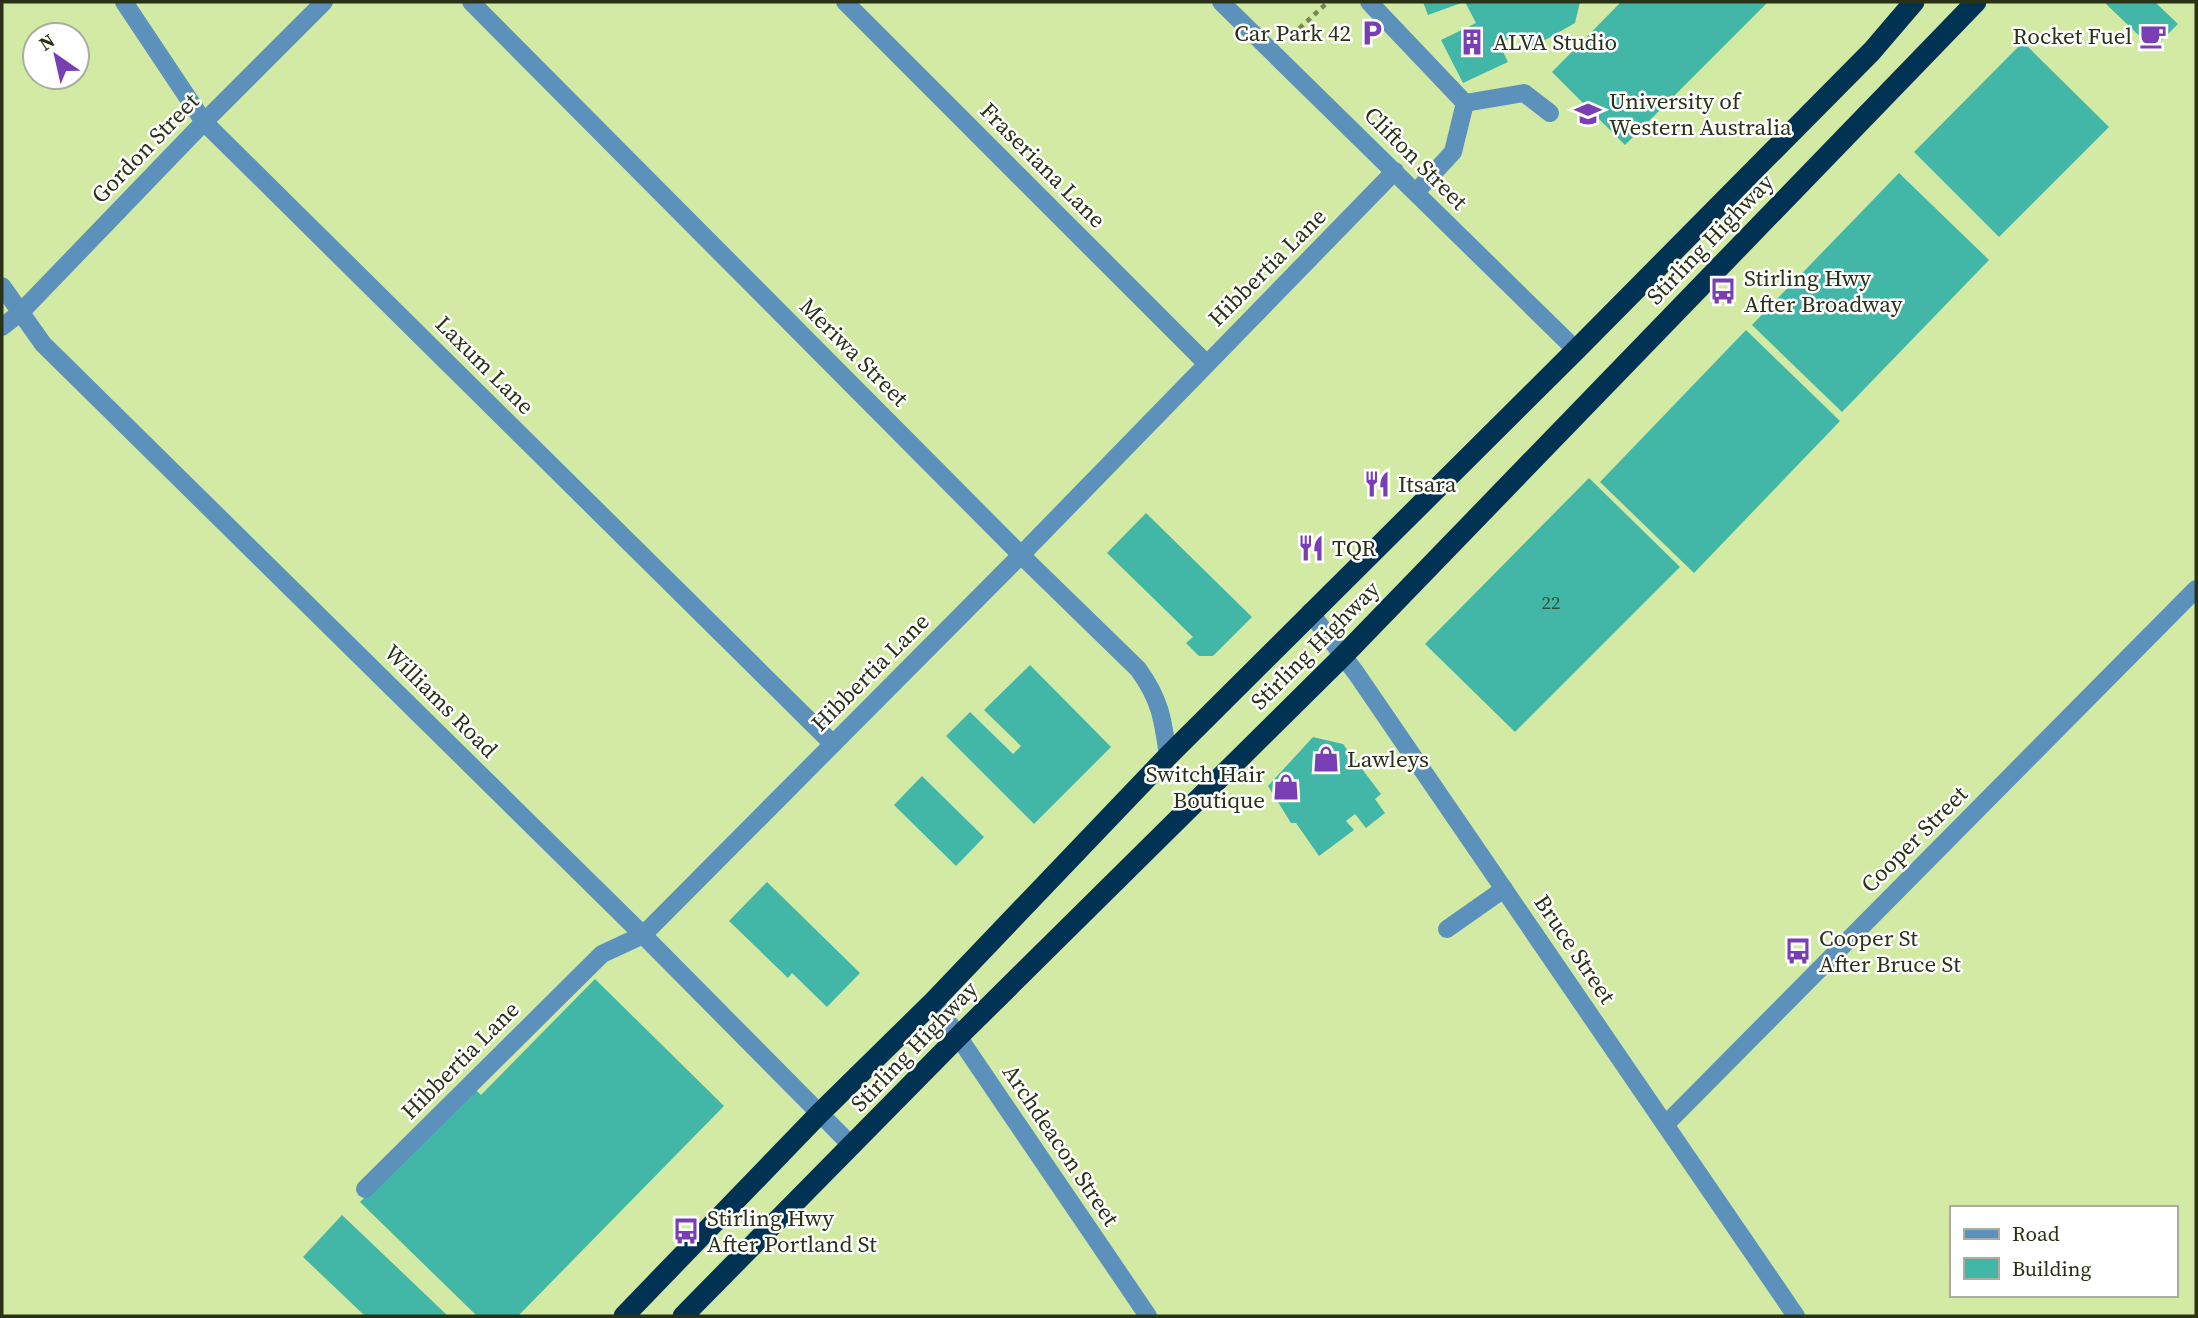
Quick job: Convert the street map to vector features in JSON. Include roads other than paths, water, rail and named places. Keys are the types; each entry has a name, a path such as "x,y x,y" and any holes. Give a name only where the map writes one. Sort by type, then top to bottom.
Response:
{"highway":[{"name":"Stirling Highway","path":"624,1316 820,1113 934,1001 1168,755 1576,350 1872,51 1914,2"},
{"name":"Stirling Highway","path":"683,1316 958,1037 1344,655 1976,2"}],"street":[{"name":"Laxum Lane","path":"124,2 204,122 833,744"},
{"name":"Gordon Street","path":"2,327 20,313 324,2"},
{"name":"Meriwa Street","path":"471,2 1021,555 1138,669 1154,690 1163,719 1168,755"},
{"name":"Fraseriana Lane","path":"845,2 1206,363"},
{"name":"Clifton Street","path":"1222,2 1576,350"},
{"path":"1369,2 1465,103"},
{"path":"1465,103 1524,93 1550,113"},
{"path":"1416,192 1453,152 1465,103"},
{"name":"Hibbertia Lane","path":"365,1189 602,954 643,935 1021,555 1395,171"},
{"name":"Williams Road","path":"2,286 43,344 643,935 852,1146"},
{"name":"Cooper Street","path":"1667,1125 2196,589"},
{"name":"Bruce Street","path":"1310,612 1344,655 1796,1316"},
{"path":"1447,929 1504,889"},
{"name":"Archdeacon Street","path":"934,1001 1148,1316"}],"place":[{"name":"Car Park 42","path":"1372,33"},
{"name":"Rocket Fuel","path":"2153,36"},
{"name":"ALVA Studio","path":"1472,42"},
{"name":"University of Western Australia","path":"1588,114"},
{"name":"Stirling Hwy After Broadway","path":"1723,291"},
{"name":"Itsara","path":"1377,484"},
{"name":"TQR","path":"1311,548"},
{"name":"Lawleys","path":"1326,759"},
{"name":"Switch Hair Boutique","path":"1286,787"},
{"name":"Cooper St After Bruce St","path":"1798,951"},
{"name":"Stirling Hwy After Portland St","path":"686,1231"}]}
